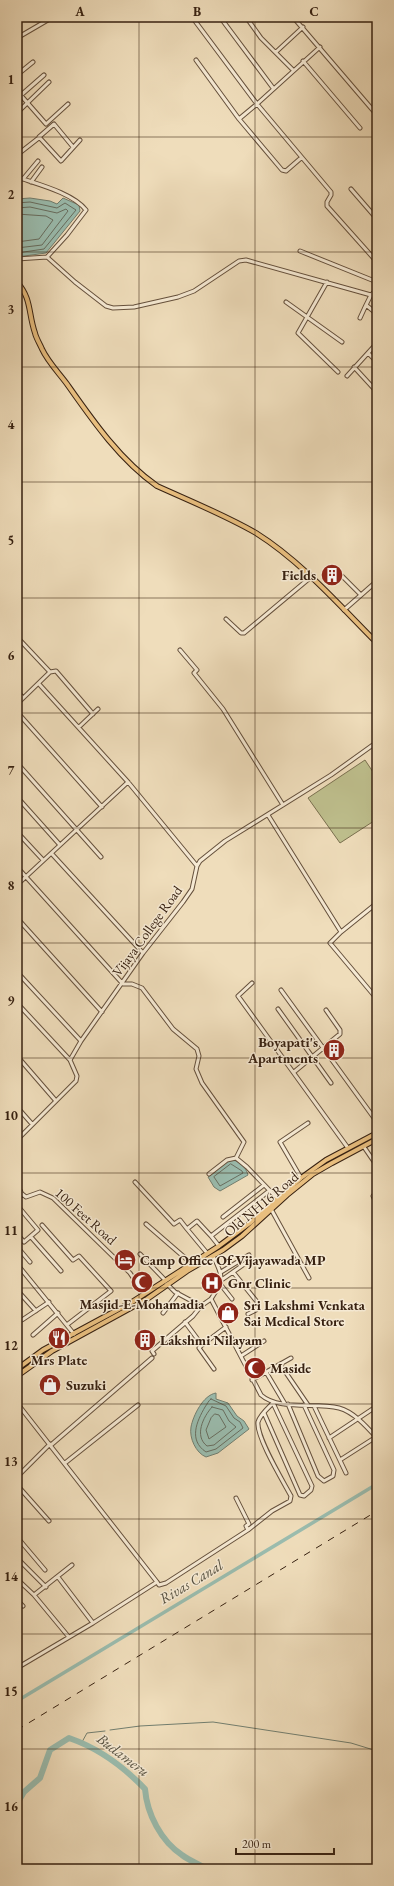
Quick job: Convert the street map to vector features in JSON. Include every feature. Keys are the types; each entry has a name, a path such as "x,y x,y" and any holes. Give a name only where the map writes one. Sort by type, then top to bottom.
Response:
{"main road":[{"path":"17,282 28,299 35,333 44,352 98,428 147,479 157,486 256,534 311,577 377,643"},
{"name":"Old NH16 Road","path":"17,1376 52,1351 147,1299 191,1263 219,1246 250,1223 301,1178 326,1160 377,1132"},
{"name":"Old NH16 Road","path":"17,1369 43,1350 213,1256 242,1236 271,1209 314,1174 377,1139"},
{"path":"144,1294 147,1299"}],"street":[{"path":"192,17 257,104 331,192 332,195 327,202 327,206 377,262"},
{"path":"220,17 274,88"},
{"path":"246,17 261,38 293,70"},
{"path":"293,17 377,115"},
{"path":"17,38 51,18"},
{"path":"276,52 302,27"},
{"path":"240,119 320,47"},
{"path":"196,60 240,119 283,171 286,171 301,158"},
{"path":"303,61 360,128"},
{"path":"17,75 33,62"},
{"path":"20,96 44,75"},
{"path":"17,113 49,82"},
{"path":"17,91 49,128"},
{"path":"46,124 68,104"},
{"path":"17,155 40,138 54,124 73,147"},
{"path":"40,138 61,161 80,140"},
{"path":"23,179 38,161"},
{"path":"31,182 42,167"},
{"path":"17,177 81,203 86,210 67,235 47,257 17,259"},
{"path":"351,189 377,219"},
{"path":"300,251 377,282"},
{"path":"47,257 75,282 106,306 113,308 140,306 189,293 210,281 239,261 246,260 370,295"},
{"path":"327,282 308,317 298,331 299,335 338,372"},
{"path":"360,318 370,295 377,289"},
{"path":"286,302 342,342"},
{"path":"366,305 377,314"},
{"path":"347,376 377,343"},
{"path":"368,353 377,362"},
{"path":"354,367 377,392"},
{"path":"336,570 362,596"},
{"path":"226,619 241,633 244,633 311,577"},
{"path":"344,610 377,582"},
{"path":"373,585 377,589"},
{"path":"17,637 50,672"},
{"path":"180,650 197,670 194,673 223,709 283,806"},
{"path":"17,704 50,672 56,671 92,714"},
{"path":"39,684 128,782 196,866 208,853 283,806 377,742"},
{"path":"17,691 23,698"},
{"path":"79,727 98,709"},
{"path":"17,712 102,807"},
{"path":"17,763 101,857"},
{"path":"17,885 128,782"},
{"path":"17,797 60,844"},
{"path":"268,815 342,932"},
{"path":"17,832 43,860"},
{"path":"52,854 143,953"},
{"path":"17,866 123,984 132,984 142,988 173,1028 196,1049 199,1056 196,1069 202,1084 244,1142 236,1158"},
{"name":"Vijaya College Road","path":"70,1060 81,1041 123,984 143,953 187,896 194,880 196,866"},
{"path":"326,944 330,943 377,903"},
{"path":"17,918 102,1012"},
{"path":"330,943 377,999"},
{"path":"17,972 81,1041"},
{"path":"252,983 238,996 348,1148"},
{"path":"281,990 377,1122"},
{"path":"17,1002 70,1060 77,1076 76,1081 17,1140"},
{"path":"278,1009 330,1083"},
{"path":"294,1072 341,1032 326,1010"},
{"path":"17,1056 56,1102"},
{"path":"17,1107 32,1124"},
{"path":"301,1178 280,1142 308,1123"},
{"path":"364,1147 377,1166"},
{"path":"209,1174 226,1160 236,1158"},
{"path":"236,1158 247,1167 277,1198"},
{"path":"135,1182 174,1224 180,1220 207,1253"},
{"path":"17,1184 22,1193"},
{"path":"223,1217 264,1185"},
{"path":"17,1190 22,1193"},
{"path":"211,1236 269,1191"},
{"path":"377,1191 373,1196 377,1205"},
{"name":"100 Feet Road","path":"22,1193 29,1197 40,1192 53,1198 130,1273 144,1294"},
{"path":"17,1198 22,1193"},
{"path":"17,1205 38,1230 24,1242 17,1234"},
{"path":"271,1209 309,1278"},
{"path":"187,1229 197,1221 219,1246"},
{"path":"146,1224 191,1263"},
{"path":"42,1225 73,1260 79,1256 111,1291 68,1324"},
{"path":"31,1237 61,1272"},
{"path":"17,1250 19,1249 30,1262"},
{"path":"140,1254 178,1293 201,1306"},
{"path":"221,1272 249,1255"},
{"path":"154,1354 152,1351 184,1322 193,1316 201,1306 211,1299 221,1285 221,1272 213,1256"},
{"path":"222,1279 250,1260"},
{"path":"17,1264 68,1324 74,1334"},
{"path":"233,1272 258,1303 256,1310 248,1314"},
{"path":"221,1285 232,1299"},
{"path":"17,1290 36,1311"},
{"path":"163,1314 178,1293"},
{"path":"211,1299 261,1395 273,1403 339,1408 348,1411 376,1436 340,1460"},
{"path":"17,1319 22,1320 49,1302"},
{"path":"33,1335 58,1313"},
{"path":"184,1322 202,1345"},
{"path":"214,1369 199,1348 226,1327"},
{"path":"241,1356 264,1341"},
{"path":"17,1477 50,1445 152,1358"},
{"path":"252,1380 291,1358"},
{"path":"266,1372 287,1404 318,1476 324,1481 333,1476 334,1470 306,1405 280,1364"},
{"path":"17,1403 159,1585 166,1583 203,1557 248,1530 272,1511 290,1501 291,1499 266,1449 259,1429 260,1418 273,1403"},
{"path":"264,1413 299,1493 304,1496 311,1490 312,1486 273,1403"},
{"path":"65,1463 138,1405"},
{"path":"314,1406 346,1472"},
{"path":"329,1438 377,1406"},
{"path":"17,1485 50,1521"},
{"path":"236,1498 249,1524 246,1526 248,1530"},
{"path":"17,1537 45,1570"},
{"path":"17,1558 46,1586"},
{"path":"34,1595 72,1565"},
{"path":"58,1577 93,1623"},
{"path":"17,1579 34,1595 68,1636"},
{"path":"17,1668 68,1636 93,1623 157,1582"},
{"path":"17,1600 23,1606"}],"green space":[{"path":"365,760 377,778 377,819 340,843 308,798"}],"water":[{"path":"30,198 50,201 57,204 63,198 79,205 80,211 46,253 17,257 17,199"},
{"path":"229,1160 241,1164 248,1175 220,1191 214,1187 208,1177"},
{"path":"216,1393 216,1399 228,1403 249,1429 218,1453 206,1457 196,1449 194,1445 191,1436 191,1427 199,1407 207,1398"}],"waterway":[{"name":"Rivas Canal","path":"17,1701 377,1484"},
{"path":"110,1730 140,1726 213,1722 351,1743 377,1751"},
{"path":"82,1742 87,1733 105,1731"},
{"name":"Budameru","path":"17,1832 18,1802 24,1792 40,1778 50,1750 69,1738 90,1747 110,1759 137,1781 145,1789 146,1798 152,1817 162,1835 174,1849 207,1869"}],"railway":[{"path":"17,1730 377,1511"}],"place":[{"name":"Fields","path":"332,575"},
{"name":"Boyapati's Apartments","path":"334,1050"},
{"name":"Camp Office Of Vijayawada MP","path":"125,1260"},
{"name":"Masjid-E-Mohamadia","path":"142,1282"},
{"name":"Gnr Clinic","path":"212,1283"},
{"name":"Sri Lakshmi Venkata Sai Medical Store","path":"228,1313"},
{"name":"Mrs Plate","path":"59,1338"},
{"name":"Lakshmi Nilayam","path":"145,1340"},
{"name":"Maside","path":"255,1368"},
{"name":"Suzuki","path":"50,1385"}]}
